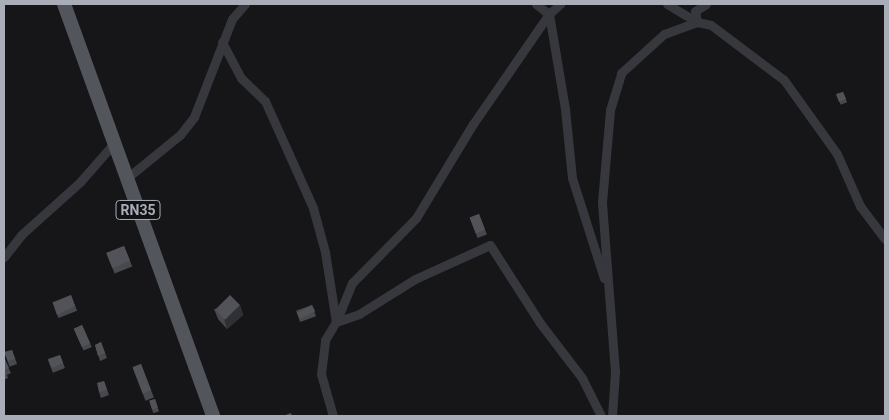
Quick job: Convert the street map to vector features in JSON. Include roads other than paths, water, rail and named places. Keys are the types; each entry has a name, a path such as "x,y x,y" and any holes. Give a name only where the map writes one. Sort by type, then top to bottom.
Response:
{"main road":[{"name":"RN35","path":"69,8 126,178 213,416"}],"street":[{"path":"126,178 180,136 194,117 232,19 245,4"},
{"path":"536,4 549,14 565,109 572,178 610,298"},
{"path":"333,416 321,374 325,340 336,322 352,283 416,218 473,124 549,14 560,4"},
{"path":"668,4 697,22 711,25 736,40 784,80 837,154 860,206 885,239"},
{"path":"697,22 695,11 706,4"},
{"path":"612,416 615,372 602,202 610,110 621,73 664,34 697,22"},
{"path":"222,42 241,78 265,102 313,208 325,252 336,322"},
{"path":"4,257 22,235 80,182 115,142"},
{"path":"336,322 358,314 415,280 490,245 540,323 582,378 601,416"}]}
